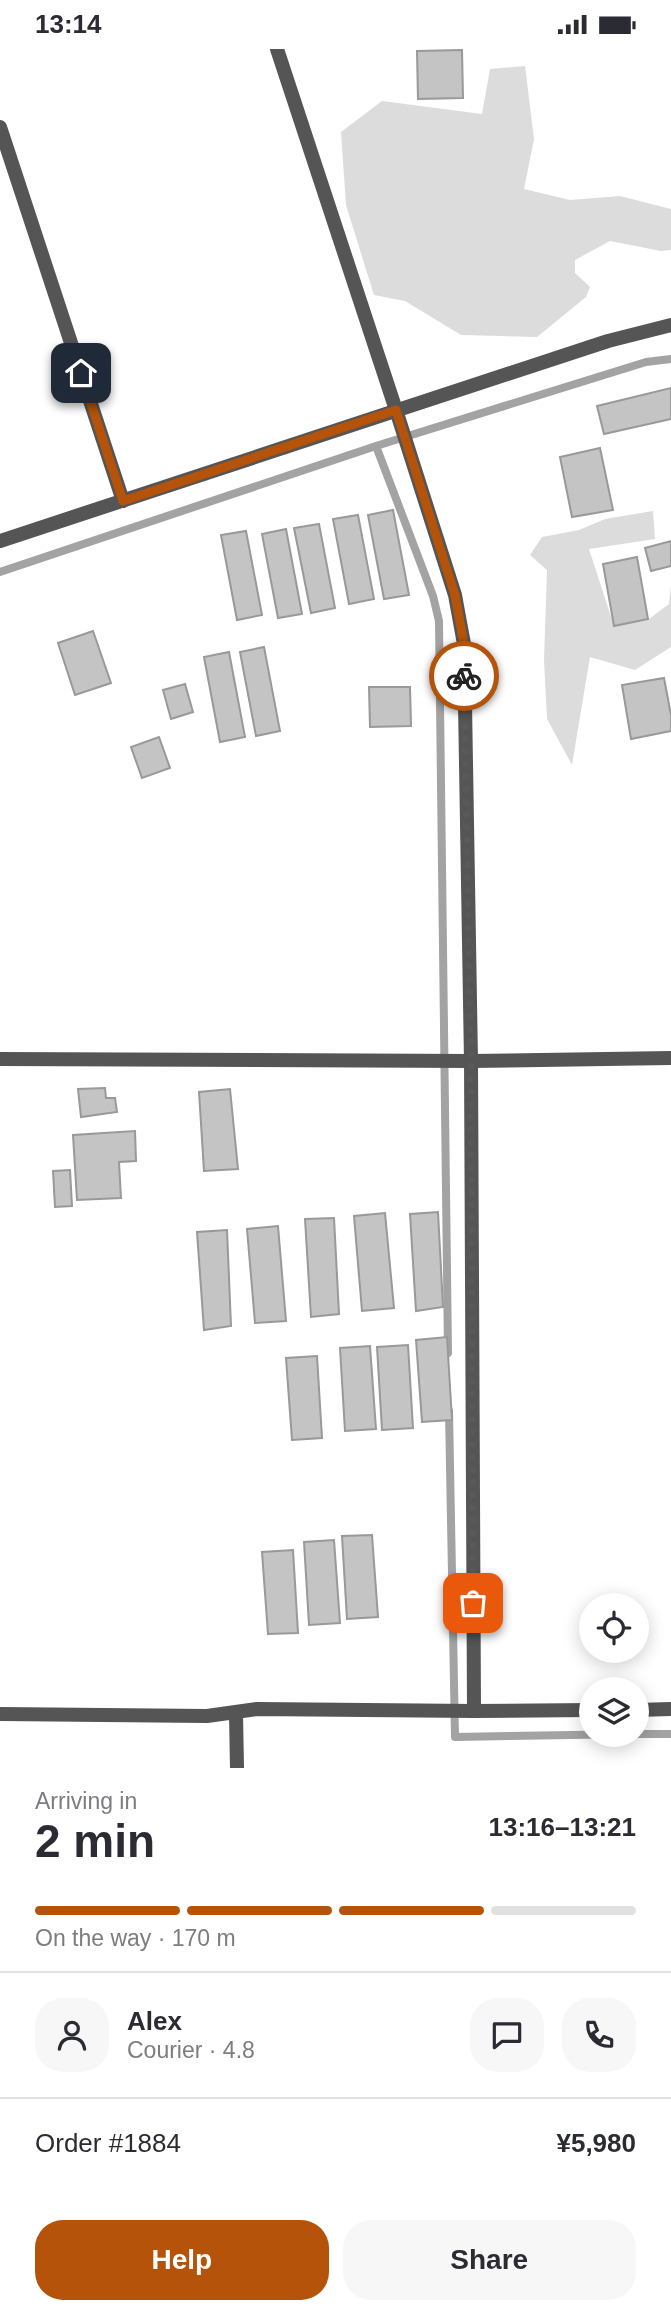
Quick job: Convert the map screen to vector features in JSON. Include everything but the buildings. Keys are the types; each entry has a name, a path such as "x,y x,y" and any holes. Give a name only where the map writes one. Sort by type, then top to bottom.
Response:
{"street":[{"path":"277,49 455,595 464,644 471,1061 474,1711"},
{"path":"0,127 123,501"},
{"path":"0,541 608,341 671,325"},
{"path":"0,1059 471,1061 671,1058"},
{"path":"0,1714 207,1716 257,1709 579,1710"},
{"path":"649,1710 671,1709"},
{"path":"236,1713 237,1768"}],"shaded area":[{"path":"525,66 534,139 524,189 570,200 620,196 671,209 671,250 661,251 610,241 575,260 575,273 590,287 586,297 537,337 461,335 405,301 374,295 346,205 341,132 382,101 482,114 490,69"},
{"path":"653,511 655,539 589,549 614,626 649,619 669,604 671,584 671,647 635,670 590,657 572,765 547,719 544,660 547,570 530,555 542,537 579,530 605,519"}],"waterway":[{"path":"0,572 376,446 646,362 671,359"},
{"path":"376,446 433,596 439,621 448,1353"},
{"path":"449,1411 455,1737 579,1735"},
{"path":"649,1734 671,1734"}],"way so far":[{"path":"464,676 471,1061 473,1603"}],"route":[{"path":"81,373 123,501 396,410 455,595 464,644 464,676"}]}
